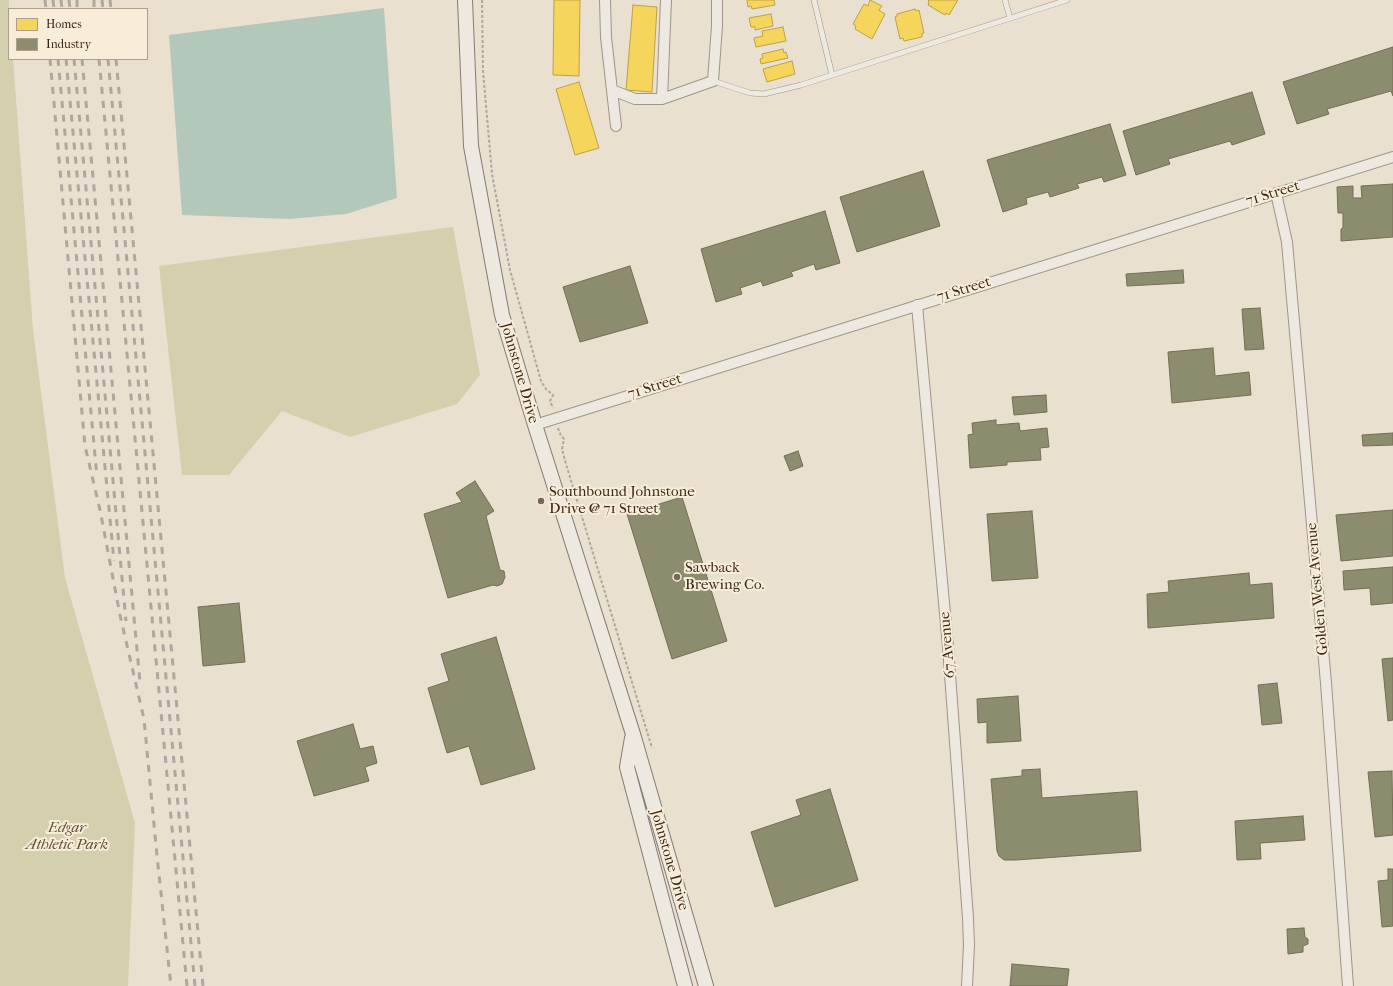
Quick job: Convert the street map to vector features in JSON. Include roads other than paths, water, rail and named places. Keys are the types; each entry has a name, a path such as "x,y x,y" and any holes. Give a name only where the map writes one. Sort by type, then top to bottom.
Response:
{"main road":[{"name":"Johnstone Drive","path":"465,0 470,146 502,315 535,425 633,734 706,986"},
{"name":"Johnstone Drive","path":"633,734 627,767 685,986"}],"street":[{"path":"605,0 606,37 616,126"},
{"path":"662,99 666,0"},
{"path":"612,90 635,99 662,99 713,81 717,26 717,0"},
{"name":"71 Street","path":"535,425 1393,157"},
{"name":"Golden West Avenue","path":"1276,193 1287,242 1326,683 1348,986"},
{"name":"67 Avenue","path":"916,305 948,647 966,886 969,945 967,986"}],"lane":[{"path":"814,0 832,75"},
{"path":"1005,0 1010,18"},
{"path":"713,81 750,93 764,94 801,85 1067,0"}],"railway":[{"path":"45,0 46,8"},
{"path":"53,0 54,8"},
{"path":"61,0 62,8"},
{"path":"69,0 70,8"},
{"path":"77,0 77,8"},
{"path":"94,0 94,8"},
{"path":"102,0 103,8"},
{"path":"110,0 111,8"},
{"path":"50,60 85,446 100,510 120,615 144,719 171,986"},
{"path":"58,60 97,477"},
{"path":"66,60 114,561"},
{"path":"74,60 126,621"},
{"path":"82,60 140,682"},
{"path":"99,60 187,986"},
{"path":"108,60 195,986"},
{"path":"116,60 203,986"}],"place":[{"name":"Southbound Johnstone Drive @ 71 Street","path":"541,501"},
{"name":"Sawback Brewing Co.","path":"677,577"}],"park label":[{"name":"Edgar Athletic Park","path":"67,836"}]}
